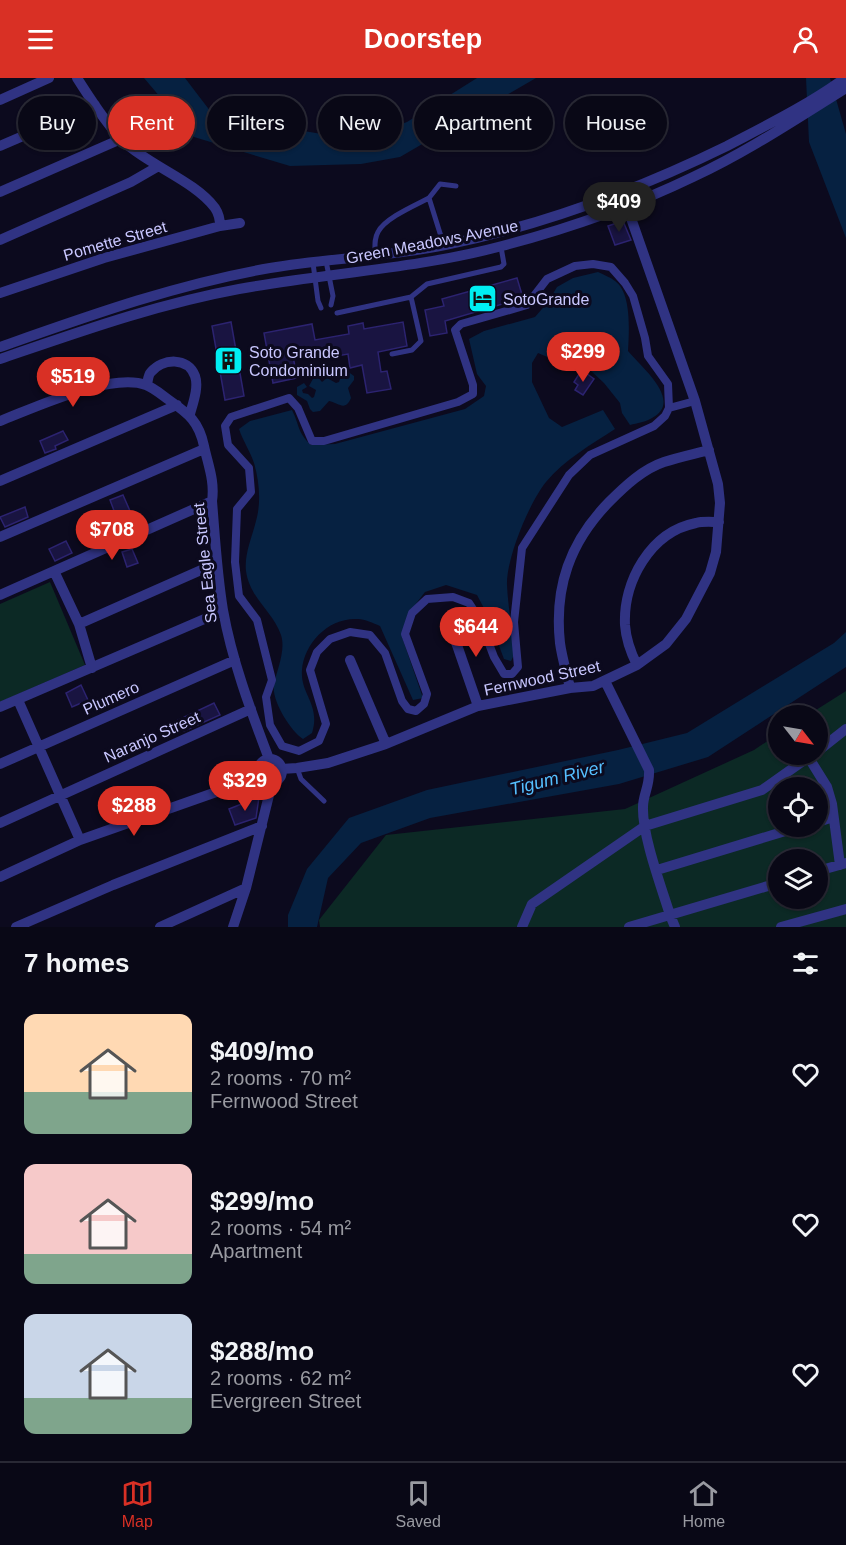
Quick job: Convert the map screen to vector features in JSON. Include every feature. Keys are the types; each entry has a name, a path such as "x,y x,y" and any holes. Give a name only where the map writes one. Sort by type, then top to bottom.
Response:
{"street":[{"path":"0,100 49,78"},
{"path":"77,78 89,96"},
{"name":"Green Meadows Avenue","path":"0,359 113,321 185,300 241,289 436,260 501,247 627,205 694,177 738,153 844,84"},
{"path":"96,106 108,122"},
{"name":"Green Meadows Avenue","path":"0,347 104,310 269,268 444,246 548,220 687,165 790,118"},
{"path":"0,146 18,138"},
{"path":"734,142 738,153"},
{"path":"0,192 108,145"},
{"path":"136,150 198,192 215,208 220,226"},
{"path":"0,240 132,182 157,166"},
{"name":"Fernwood Street","path":"281,768 328,763 386,744 478,706 570,688 593,686 605,681 637,665 666,644 686,619 702,592 716,552 719,522 718,484 695,401 622,192"},
{"name":"Pomette Street","path":"0,293 104,258 220,226 240,223"},
{"path":"669,408 668,384 648,356 633,296 611,267 593,264 575,266 547,279 527,305 461,324 455,330 474,385 473,394 458,402 324,441 312,441 298,408 290,398 231,417 225,426 228,445 249,468 251,492 237,509 235,562 239,596 256,620 272,680 266,697 270,725 282,746 299,751 320,741 326,724 310,670 317,652 330,639 350,632 370,635 385,653 402,701 408,709 416,711 424,704 427,694 405,634 412,613 427,598 453,597 469,603 480,620 494,657 504,674 513,674 518,667 514,622 522,548 569,475 590,455 654,426 665,416 669,408 695,401"},
{"path":"0,422 74,393 128,382 147,385 150,373 159,365 173,360 185,365 196,377 190,414"},
{"name":"Sea Eagle Street","path":"147,385 190,414 202,436 211,469 217,563 223,611 250,709 269,759"},
{"path":"0,481 177,405"},
{"path":"0,537 204,449"},
{"path":"570,688 560,644 559,608 564,575 575,545 599,512 622,488 641,474 663,462 709,450"},
{"path":"0,595 212,501"},
{"path":"637,665 628,642 625,609 628,593 641,562 646,554 661,541 678,530 696,523 719,522"},
{"path":"79,624 217,563"},
{"path":"54,571 79,624 92,668"},
{"path":"0,707 223,611"},
{"path":"448,620 478,706"},
{"name":"Plumero","path":"0,764 235,660"},
{"path":"350,660 386,744"},
{"path":"605,681 649,770 650,783 643,805 645,826 675,927"},
{"path":"18,700 80,840"},
{"name":"Naranjo Street","path":"0,823 250,709"},
{"path":"828,743 846,729"},
{"path":"233,927 246,888 272,783 278,779 281,768 276,760 269,759 261,762 258,774 263,781 272,783"},
{"path":"522,927 532,904 645,826 762,790 797,765"},
{"path":"818,765 832,804 843,864 828,869"},
{"path":"0,877 80,840 222,790 258,774"},
{"path":"828,819 833,817"},
{"path":"16,927 113,885 262,826"},
{"path":"657,870 768,836"},
{"path":"629,927 768,886"},
{"path":"159,927 246,888"},
{"path":"781,927 846,909"}],"lane":[{"path":"375,255 375,241 379,229 429,198 440,184 456,186"},
{"path":"429,198 444,246"},
{"path":"337,313 411,297 427,284 501,267 504,264 501,247"},
{"path":"326,261 333,296 331,305"},
{"path":"313,263 321,308"},
{"path":"392,354 412,350 421,341 411,297"},
{"path":"297,768 301,779 324,801"}],"green space":[{"path":"50,582 85,665 0,702 0,604"},
{"path":"846,691 846,927 320,927 319,920 386,835 625,809 754,750 768,741 768,765 828,765 828,705 824,705"}],"water":[{"path":"144,78 185,78 207,107 207,141 195,137 195,96 159,96"},
{"path":"477,78 536,78 505,96 448,96"},
{"path":"806,78 830,78 846,134 846,238 809,142"},
{"path":"414,118 414,149 400,157 361,164 290,166 237,150 306,150 306,131 318,133 318,150 402,150 402,124"},
{"path":"598,272 615,281 624,294 628,313 628,351 657,384 664,403 661,411 652,418 630,425 622,413 620,403 590,370 575,361 552,359 538,353 532,363 532,382 549,418 562,427 603,410 615,429 553,474 539,491 526,517 514,547 508,574 507,585 514,655 511,661 504,659 487,614 477,595 446,585 425,592 408,614 402,637 423,698 413,700 380,626 361,619 337,622 313,641 304,660 302,679 314,714 314,723 312,733 303,739 287,722 275,698 274,684 282,653 281,635 248,581 246,564 258,510 259,490 254,463 239,429 250,421 292,410 301,432 311,445 335,444 465,409 484,396 486,386 477,374 469,339 484,331 535,317 557,287 573,278"},
{"path":"347,371 354,376 354,380 348,388 351,398 344,406 329,401 320,411 313,412 307,401 297,395 297,387 304,383 307,387 302,390 303,393 312,398 316,390 309,386 314,377 317,376 322,382 327,378 336,383"},
{"name":"Tigum River","path":"846,632 846,667 788,705 768,705 768,718 708,757 619,784 430,818 361,843 328,878 317,927 288,927 288,915 307,869 349,818 427,790 618,750 687,733 834,643"}],"building":[{"path":"623,221 631,240 615,245 608,226"},
{"name":"SotoGrande","path":"517,278 523,298 445,321 447,333 430,336 425,310 444,306 442,299"},
{"name":"Soto Grande Condominium","path":"231,322 244,396 225,400 212,326"},
{"path":"403,322 407,346 378,352 381,372 387,371 391,389 367,393 362,365 350,368 348,354 320,359 318,351 293,356 297,378 273,383 264,333 312,324 315,340 349,334 348,326 363,323 364,329"},
{"path":"586,373 594,379 583,395 575,390 578,385 574,382 579,374 583,377"},
{"path":"63,431 68,440 55,446 56,449 45,453 40,441"},
{"path":"123,495 130,511 116,516 110,500"},
{"path":"25,507 28,517 5,527 0,517"},
{"path":"66,541 72,553 55,561 49,549"},
{"path":"132,549 138,563 127,567 122,552"},
{"path":"81,685 88,700 72,707 66,693"},
{"path":"214,703 220,715 184,731 178,720"},
{"path":"259,797 256,818 235,825 229,809"}],"place":[{"name":"SotoGrande","path":"482,299"},
{"name":"Soto Grande Condominium","path":"228,361"}]}
